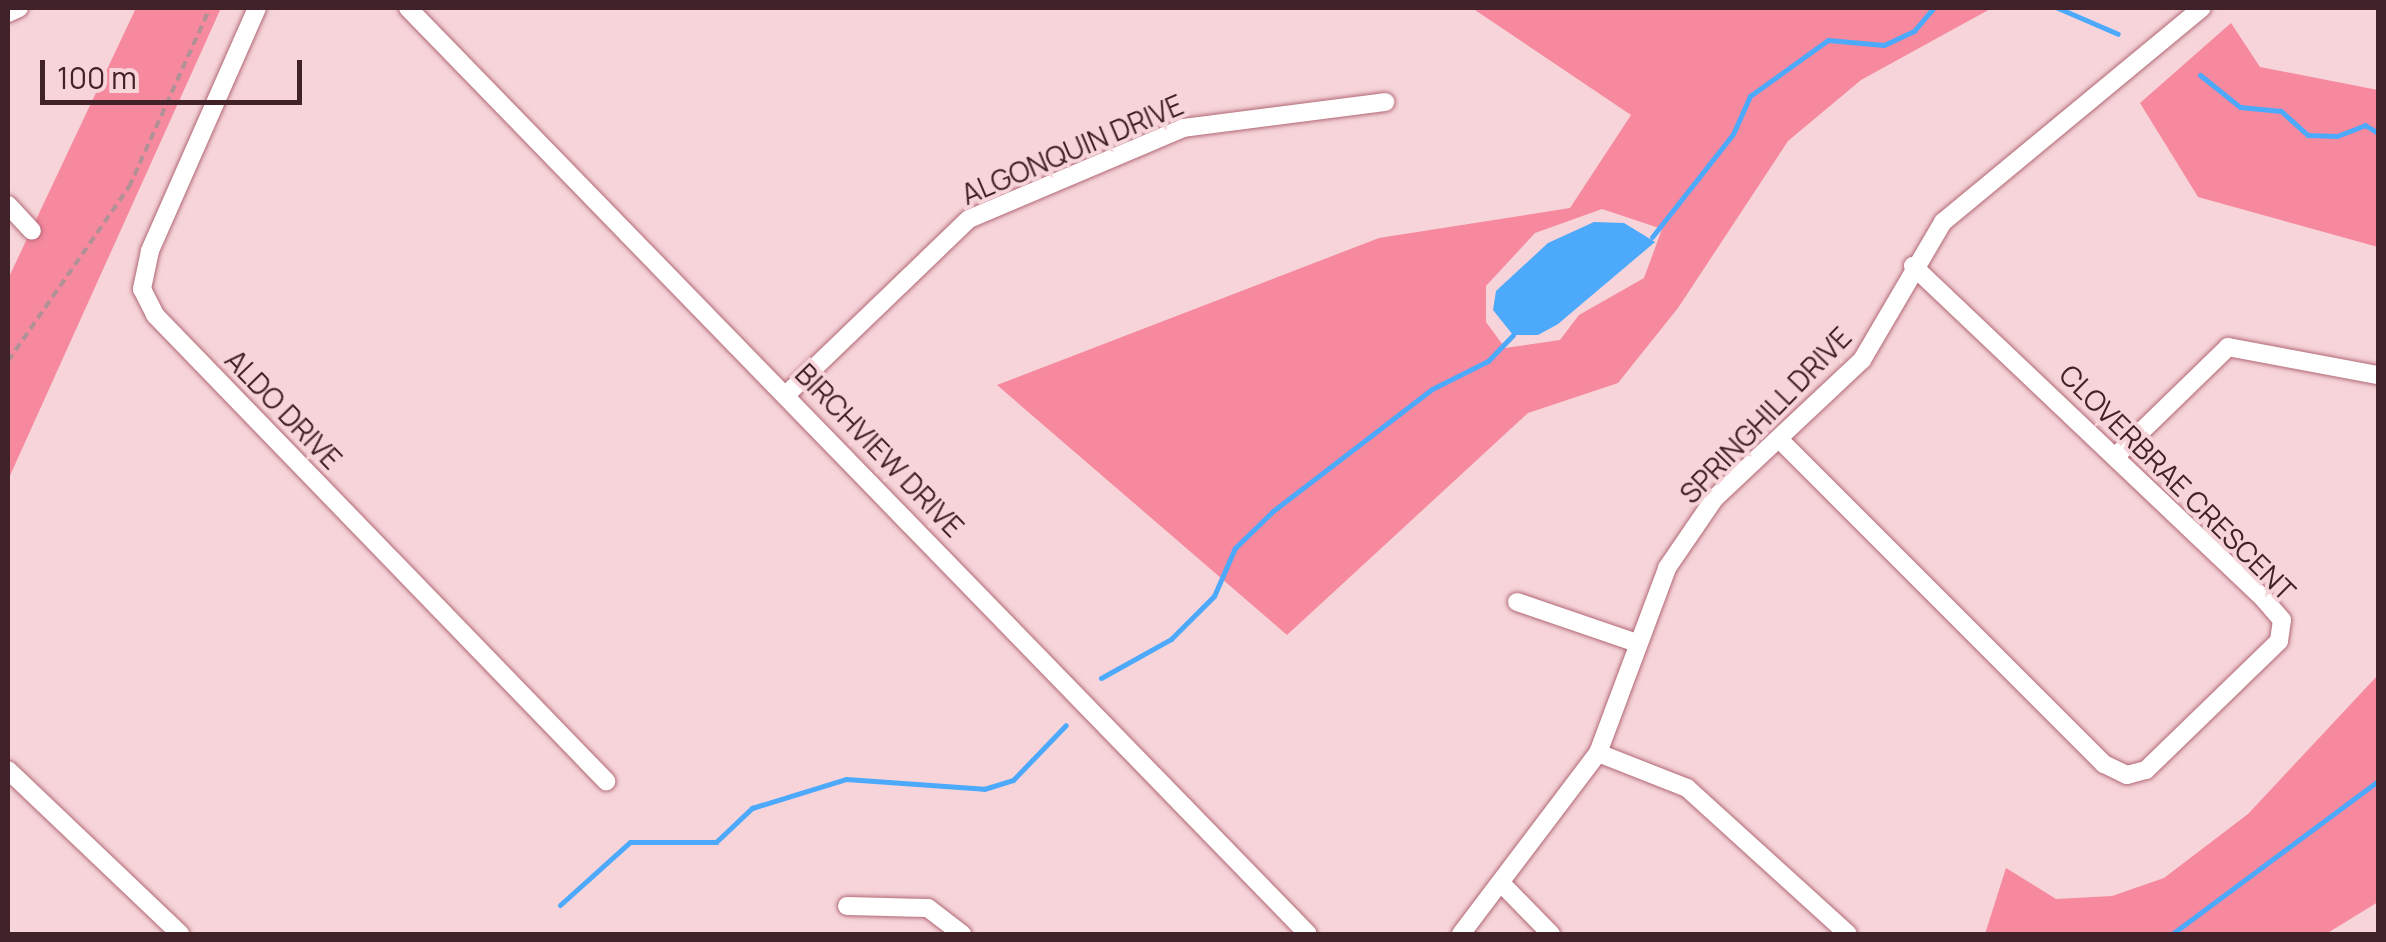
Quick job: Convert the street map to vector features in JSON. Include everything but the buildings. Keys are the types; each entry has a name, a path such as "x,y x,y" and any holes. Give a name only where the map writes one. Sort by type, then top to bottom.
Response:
{"street":[{"path":"8,13 19,8"},
{"name":"ALDO DRIVE","path":"257,8 150,250 142,289 155,315 606,781"},
{"name":"BIRCHVIEW DRIVE","path":"408,8 788,394 1308,934"},
{"name":"SPRINGHILL DRIVE","path":"1462,934 1598,753 1637,644 1694,526 1862,360 1913,266 1961,204 2202,8"},
{"name":"ALGONQUIN DRIVE","path":"788,394 968,219 1183,128 1385,102"},
{"path":"8,206 32,231"},
{"name":"CLOVERBRAE CRESCENT","path":"1779,439 2104,764 2127,775 2146,770 2262,662 2278,641 2282,620 2117,455 1913,266"},
{"path":"2117,455 2228,347 2378,374"},
{"path":"1517,602 1637,644"},
{"path":"1598,753 1687,788 1848,934"},
{"path":"8,770 180,934"},
{"path":"1502,884 1550,934"},
{"path":"847,906 928,908 962,934"}],"path":[{"path":"8,361 128,187 210,8"}],"shaded area":[{"path":"136,8 221,8 8,480 8,279"},
{"path":"1472,8 1992,8 1861,80 1788,141 1678,308 1618,383 1528,413 1287,635 997,385 1379,238 1570,208 1631,115","holes":["1602,209 1662,229 1644,278 1579,315 1560,340 1505,348 1486,322 1486,286 1535,233"]},
{"path":"2231,23 2260,67 2378,90 2378,247 2198,197 2140,103"},
{"path":"2378,675 2378,902 2326,934 1985,934 2006,868 2056,899 2112,896 2164,878 2248,814"}],"water":[{"path":"1594,222 1624,223 1655,242 1558,324 1538,335 1513,335 1493,310 1496,291 1548,243"}],"waterway":[{"path":"1652,237 1733,134 1750,96 1828,40 1884,45 1914,31 1933,8"},
{"path":"2058,8 2118,34"},
{"path":"2200,75 2240,107 2281,111 2308,135 2337,136 2365,125 2378,133"},
{"path":"1101,678 1171,639 1214,596 1235,548 1273,511 1432,389 1488,361 1513,335"},
{"path":"560,905 630,842 716,842 752,808 846,779 984,789 1013,780 1066,725"},
{"path":"2172,934 2378,781"}]}
